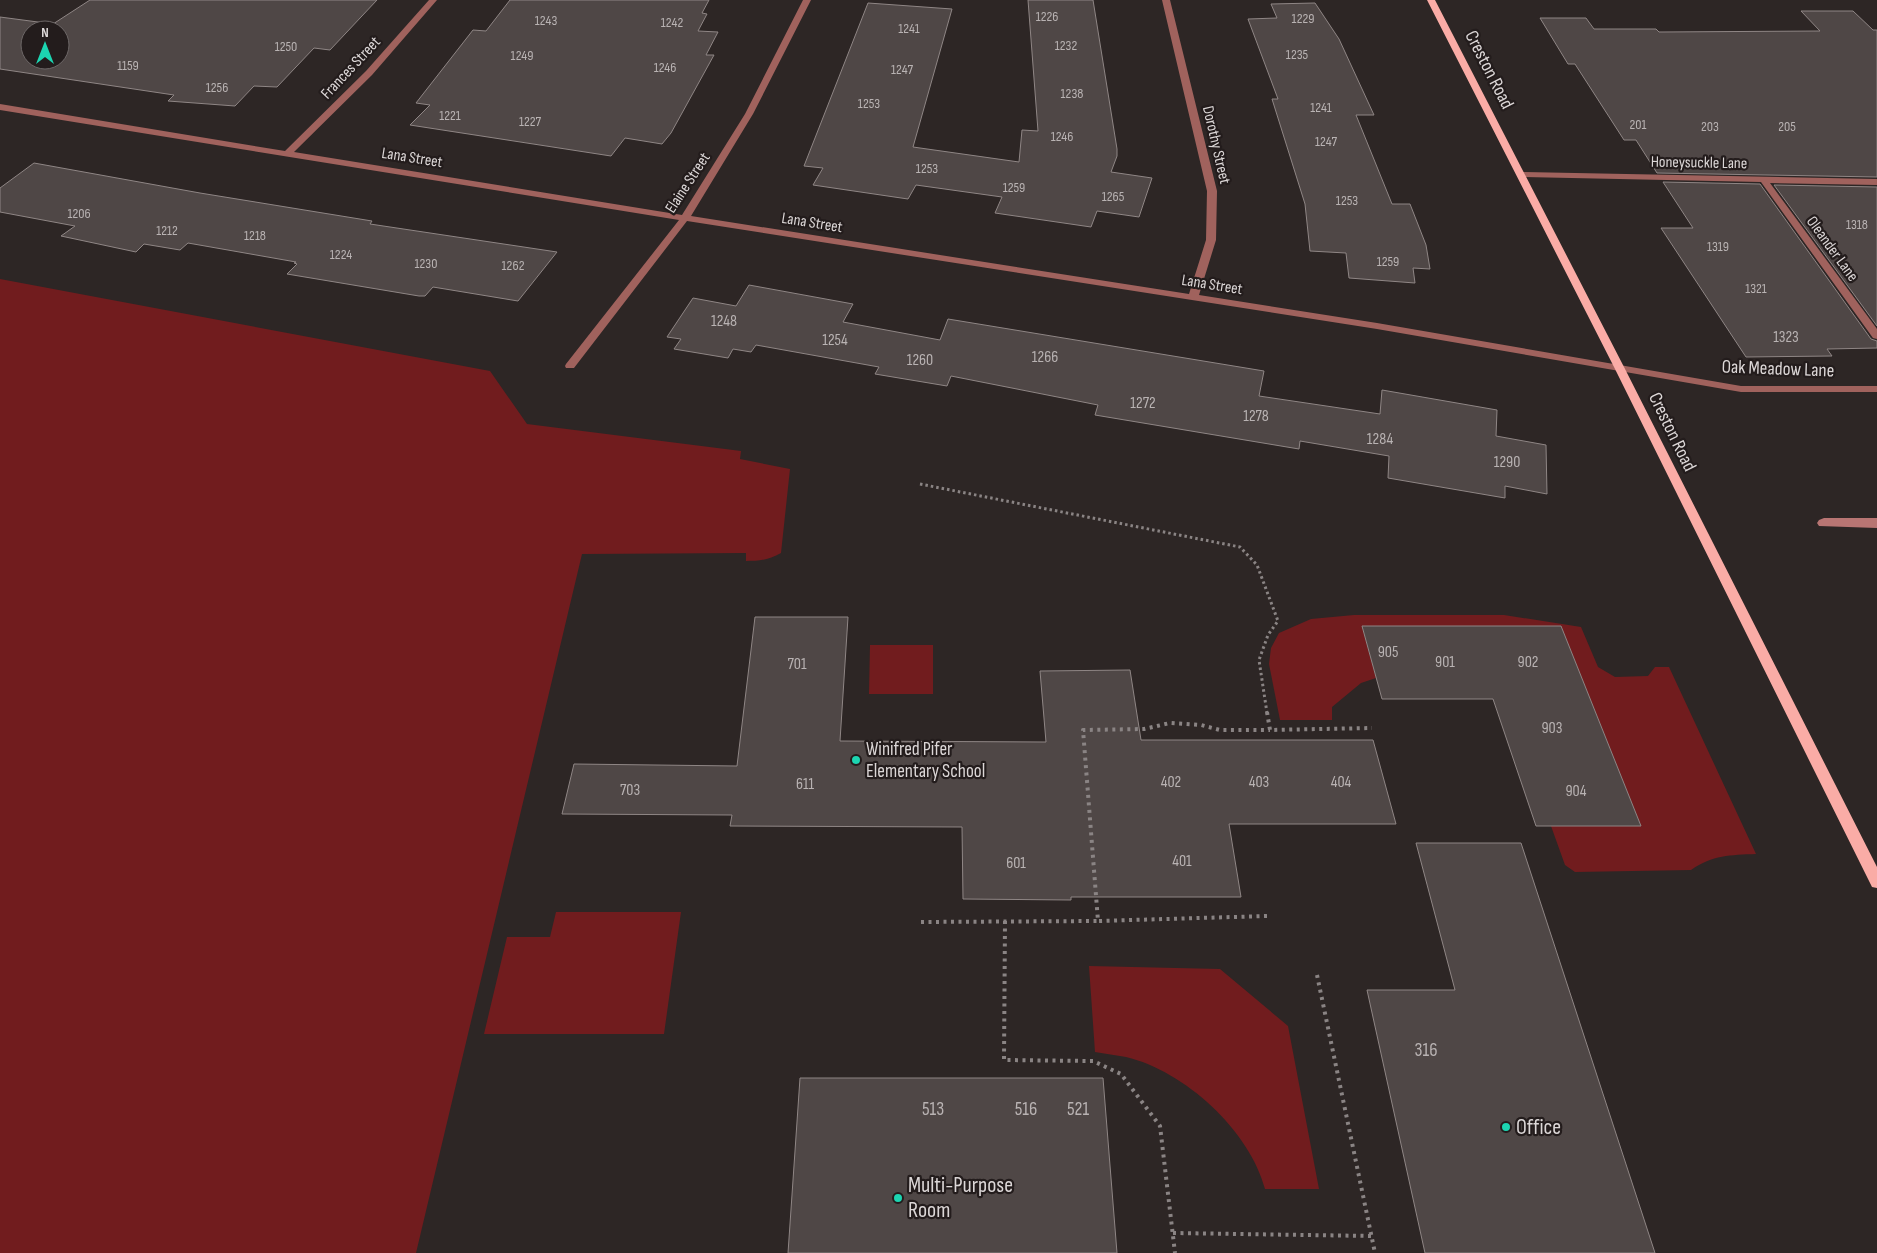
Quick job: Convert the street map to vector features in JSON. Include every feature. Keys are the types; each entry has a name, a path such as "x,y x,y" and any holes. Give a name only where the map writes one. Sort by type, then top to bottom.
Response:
{"main road":[{"name":"Creston Road","path":"1431,0 1619,368 1877,882"}],"street":[{"name":"Frances Street","path":"288,153 369,73 433,0"},
{"name":"Elaine Street","path":"570,366 685,218 749,114 807,0"},
{"name":"Dorothy Street","path":"1166,0 1212,191 1211,240 1193,298"},
{"name":"Lana Street","path":"0,107 685,218 1378,326 1619,368"},
{"name":"Honeysuckle Lane","path":"1521,175 1877,182"},
{"name":"Oleander Lane","path":"1763,179 1877,336"},
{"name":"Oak Meadow Lane","path":"1619,368 1741,389 1877,389"}],"path":[{"path":"920,484 1240,547 1257,565 1278,621 1268,635 1259,660 1270,730"},
{"path":"1098,921 1083,730 1144,729 1170,722 1201,725 1220,730 1372,728"},
{"path":"920,922 1098,921 1267,916"},
{"path":"1005,921 1004,1060 1093,1061 1120,1074 1160,1126 1175,1253"},
{"path":"1317,975 1375,1253"},
{"path":"1172,1233 1372,1236"}],"shaded area":[{"path":"0,279 490,371 527,424 741,451 740,459 790,469 781,553 772,557 746,561 746,553 582,554 416,1253 0,1253"},
{"path":"1354,615 1504,615 1581,627 1598,667 1615,677 1648,676 1655,667 1669,667 1756,854 1714,859 1691,870 1575,872 1565,865 1551,826 1641,826 1561,626 1362,626 1376,678 1361,683 1332,707 1332,720 1280,720 1269,664 1271,648 1279,633 1311,619"},
{"path":"870,645 933,645 933,694 869,694"},
{"path":"556,912 681,912 664,1034 484,1034 507,937 550,937"},
{"path":"1089,966 1220,969 1288,1026 1319,1189 1265,1189 1257,1167 1245,1146 1230,1125 1212,1106 1170,1075 1148,1064 1126,1057 1095,1052"}],"building":[{"path":"90,0 377,0 330,50 314,48 277,87 254,86 235,106 168,101 174,95 0,69 0,17 23,20 20,20 20,70 70,70 70,20 59,20"},
{"path":"510,0 709,0 702,13 707,14 698,31 718,32 706,55 714,55 671,133 662,144 625,138 611,156 410,125 430,105 416,103 473,30 486,31"},
{"path":"1028,0 1093,0 1117,149 1117,156 1111,172 1152,178 1139,217 1097,211 1091,227 995,213 1002,197 916,185 908,199 813,185 823,168 804,166 868,3 952,9 913,147 1019,162 1022,130 1038,131"},
{"path":"1315,3 1339,39 1374,115 1356,115 1392,204 1410,204 1426,245 1430,269 1413,268 1415,283 1349,278 1346,253 1310,251 1305,204 1272,99 1278,99 1248,19 1277,18 1271,4"},
{"path":"1801,11 1853,11 1873,30 1877,30 1877,177 1657,173 1636,140 1624,140 1575,64 1568,64 1540,18 1586,18 1594,29 1656,29 1659,32 1820,31"},
{"path":"34,163 372,221 370,224 557,252 518,301 433,287 425,296 419,296 287,274 297,264 294,263 296,262 188,243 180,250 144,244 136,252 61,236 75,226 0,212 0,188"},
{"path":"1663,182 1760,184 1871,339 1877,341 1877,348 1827,349 1832,356 1746,357 1661,228 1693,228"},
{"path":"1774,185 1877,187 1877,326"},
{"path":"749,285 853,304 843,322 940,340 948,319 1264,371 1259,396 1380,414 1382,390 1497,410 1496,436 1546,445 1547,494 1505,486 1505,498 1388,478 1389,456 1300,441 1299,449 1095,415 1098,405 951,376 947,386 875,374 879,367 756,345 751,352 733,349 728,358 674,349 681,339 667,337 693,298 736,306"},
{"path":"755,617 848,617 840,741 1046,742 1040,671 1130,670 1141,740 1373,740 1396,824 1229,824 1241,897 1071,897 1071,900 963,899 962,827 730,826 732,815 562,814 574,764 737,766"},
{"path":"1362,626 1561,626 1641,826 1536,826 1493,699 1382,699"},
{"path":"1416,843 1521,843 1655,1253 1425,1253 1367,990 1455,990"},
{"path":"800,1078 1103,1078 1117,1253 788,1253"}],"waterway":[{"path":"1824,523 1877,523"}],"place":[{"name":"Winifred Pifer Elementary School","path":"856,760"},
{"name":"Office","path":"1506,1127"},
{"name":"Multi-Purpose Room","path":"898,1198"}]}
